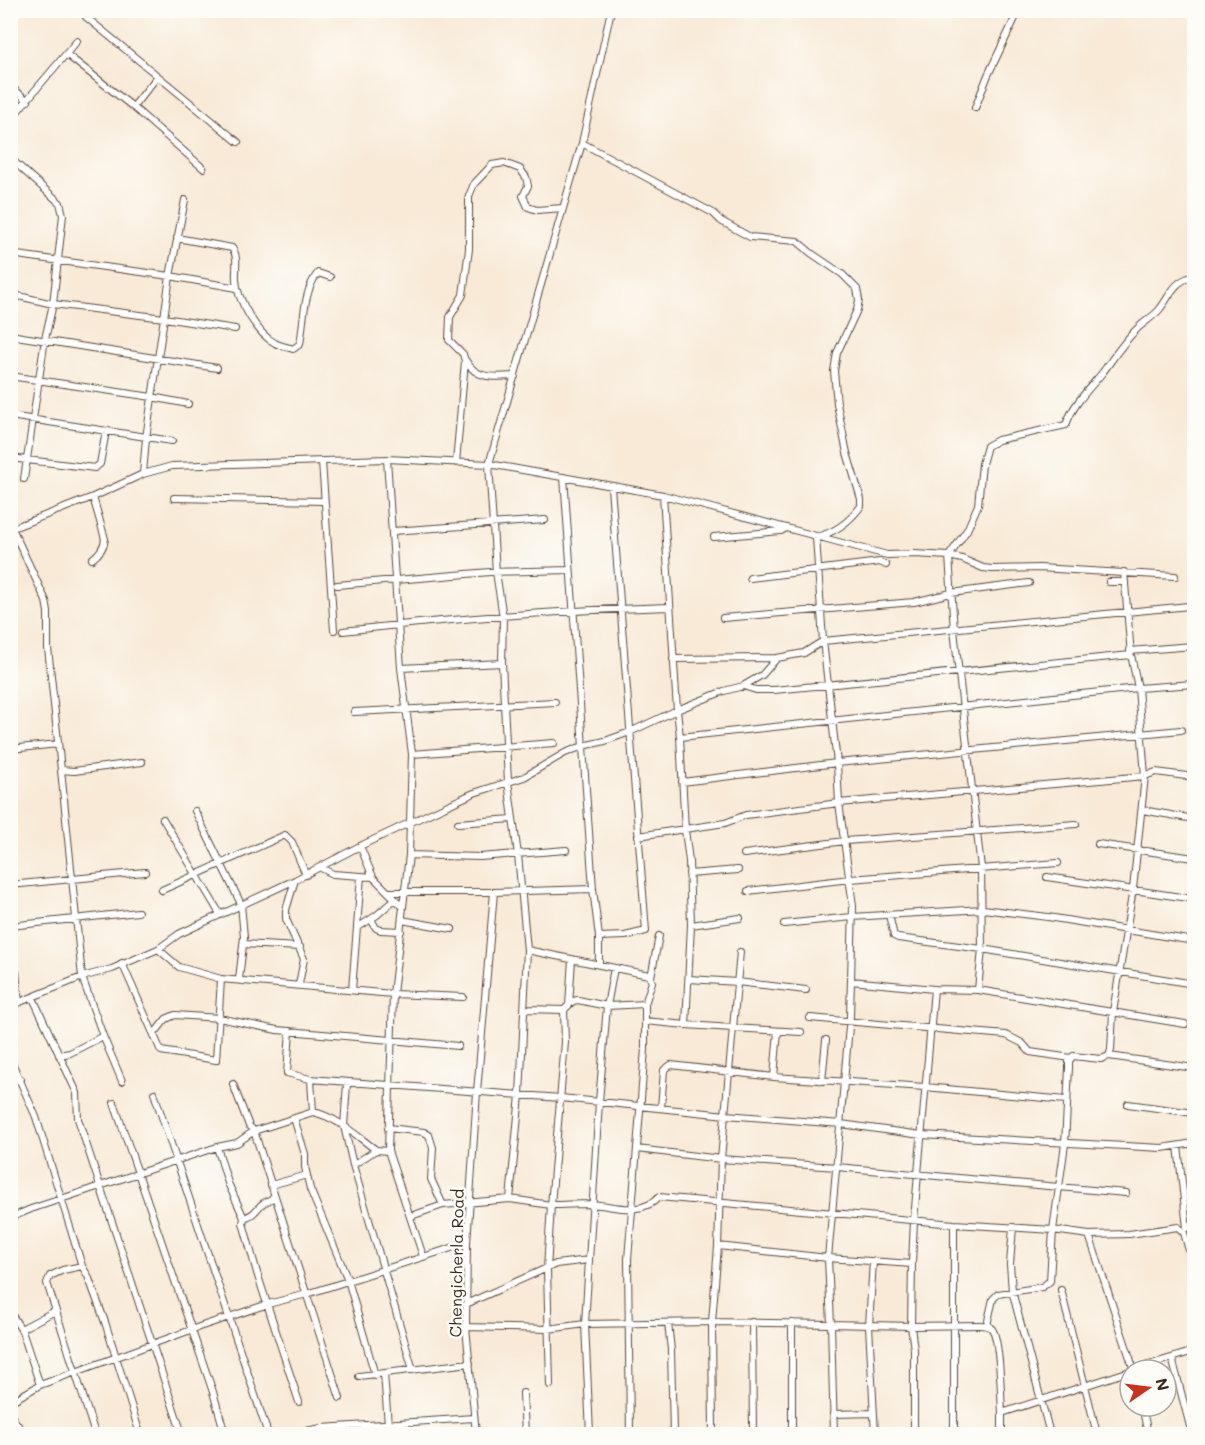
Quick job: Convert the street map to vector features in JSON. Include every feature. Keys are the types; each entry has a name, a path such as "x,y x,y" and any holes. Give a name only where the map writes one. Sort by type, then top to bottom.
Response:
{"street":[{"path":"510,1199 526,1009 527,950 508,782 502,663 503,617 496,572 489,464 582,143 611,10"},
{"path":"975,108 1019,10"},
{"path":"86,17 238,142"},
{"path":"10,120 77,41"},
{"path":"66,54 133,107 203,168"},
{"path":"133,107 157,77"},
{"path":"10,86 28,100"},
{"path":"582,143 712,213 721,221 750,237 797,240 811,253 842,274 856,289 859,300 857,310 837,353 834,371 837,404 861,506 841,526 816,537"},
{"path":"10,158 60,203 63,215 53,304 45,339 24,479"},
{"path":"515,376 482,375 471,370 463,354 448,340 450,316 462,295 469,249 469,196 474,184 492,165 504,163 520,169 526,177 528,186 523,196 528,207 537,210 563,208"},
{"path":"143,474 146,438 170,276 184,200"},
{"path":"177,237 232,248 236,256 237,288 240,301 266,336 276,344 293,349 300,344 307,297 315,276 318,273 330,277"},
{"path":"10,254 170,276 237,288"},
{"path":"978,990 983,909 981,868 964,706 958,672 949,556 967,530 978,505 982,464 987,446 1004,438 1066,425 1071,409 1094,383 1117,351 1159,310 1172,288 1186,278 1194,276"},
{"path":"10,294 53,304 235,329"},
{"path":"10,335 217,368"},
{"path":"456,463 465,361"},
{"path":"10,376 188,404"},
{"path":"10,416 172,441"},
{"path":"10,458 95,468 100,464 106,431"},
{"path":"387,459 401,668 411,754 409,855 393,994 388,1151 423,1256"},
{"path":"122,1081 82,977 48,648 46,601 11,528 93,497 143,474 172,466 387,459 489,464 663,495 887,555 949,556 992,569 1039,568 1175,576"},
{"path":"322,462 334,630"},
{"path":"564,477 572,613 593,889 599,937 599,965"},
{"path":"599,937 625,936 646,931 611,487"},
{"path":"663,495 689,874 691,925 686,1025"},
{"path":"92,560 99,554 105,538 93,497"},
{"path":"174,498 324,501"},
{"path":"393,531 545,520"},
{"path":"714,537 781,531 786,528"},
{"path":"816,537 823,641 830,684 839,803 850,879 852,917 850,1020 828,1258 834,1434"},
{"path":"750,578 880,562 886,565"},
{"path":"337,585 496,572 570,570"},
{"path":"1109,1056 1113,1012 1133,889 1145,776 1138,688 1130,653 1124,572"},
{"path":"1109,582 1125,582"},
{"path":"723,618 914,602 951,593 1029,583"},
{"path":"673,659 777,658 804,653 823,641 1189,606"},
{"path":"343,631 503,617 670,607"},
{"path":"743,686 765,690 958,672 1193,646"},
{"path":"10,1006 82,977 112,969 158,948 179,934 220,914 306,875 360,846 474,793 524,777 565,753 630,732 677,710 743,686 762,675 777,658"},
{"path":"401,668 502,663"},
{"path":"681,737 1194,684"},
{"path":"354,712 555,702"},
{"path":"682,782 837,763 1181,730"},
{"path":"411,754 554,743"},
{"path":"10,749 58,744"},
{"path":"61,770 74,771 142,762"},
{"path":"638,836 685,830 746,816 839,803 1145,776 1156,772 1194,777"},
{"path":"1142,810 1194,819"},
{"path":"195,811 241,904 243,944 239,979"},
{"path":"163,819 220,914"},
{"path":"458,823 513,819"},
{"path":"744,854 845,842 1076,824"},
{"path":"162,890 285,835 292,842 306,875"},
{"path":"1098,844 1194,858"},
{"path":"360,846 373,878 403,907"},
{"path":"409,855 518,855 566,850"},
{"path":"748,891 850,879 1059,862"},
{"path":"321,867 333,874 373,878"},
{"path":"689,874 738,870"},
{"path":"10,885 145,872"},
{"path":"352,990 361,876"},
{"path":"1047,877 1194,899"},
{"path":"295,880 286,910 286,919 304,959 299,984"},
{"path":"389,892 593,889"},
{"name":"Chengicherla Road","path":"476,1434 466,1327 467,1243 494,892"},
{"path":"357,928 395,899"},
{"path":"784,924 852,917 983,909 1194,941"},
{"path":"10,926 138,912"},
{"path":"889,915 894,936 1194,984"},
{"path":"691,925 740,918"},
{"path":"371,919 376,928 400,931"},
{"path":"402,920 452,929"},
{"path":"630,1434 628,1258 640,1106 645,1004 652,982 659,936"},
{"path":"243,944 300,947"},
{"path":"158,948 179,967 221,979 393,994 463,997"},
{"path":"527,950 651,977"},
{"path":"713,1434 712,1322 718,1246 721,1159 740,952"},
{"path":"550,1385 547,1269 566,1042 566,1007 572,959"},
{"path":"122,963 161,1051 216,1060 221,979"},
{"path":"10,966 16,972 19,1003"},
{"path":"590,1434 585,1324 599,1102 614,968"},
{"path":"689,979 806,990"},
{"path":"851,981 934,989 978,990 1185,1024"},
{"path":"914,1434 912,1264 934,989"},
{"path":"33,998 77,1093 78,1119 182,1434"},
{"path":"526,1009 566,1007 573,1002 584,1000 608,1006 645,1004"},
{"path":"154,1034 170,1016 219,1018 241,1024 290,1031 459,1046"},
{"path":"810,1018 1006,1035 1022,1043 1030,1052 1071,1058 1077,1056 1101,1059 1109,1056 1194,1068"},
{"path":"645,1021 801,1032"},
{"path":"290,1031 287,1073 311,1080 561,1098 841,1124 921,1135 1162,1148 1194,1143"},
{"path":"774,1077 778,1031"},
{"path":"59,1055 70,1053 103,1036"},
{"path":"822,1081 826,1040"},
{"path":"10,1058 36,1117 82,1266 105,1322 140,1434"},
{"path":"987,1325 995,1296 1000,1293 1042,1287 1050,1281 1053,1230 1065,1144 1068,1068 1071,1058"},
{"path":"661,1108 664,1070 668,1067 1066,1100"},
{"path":"10,1082 21,1079"},
{"path":"311,1080 313,1112"},
{"path":"233,1084 249,1126 254,1131 340,1398"},
{"path":"347,1084 344,1126 347,1145 413,1370"},
{"path":"154,1093 268,1434"},
{"path":"114,1103 190,1331 213,1392 225,1434"},
{"path":"1128,1104 1194,1113"},
{"path":"10,1218 217,1147 237,1143 254,1131 313,1112 322,1114 344,1126 376,1150 388,1151"},
{"path":"294,1118 305,1154 310,1189 348,1280 375,1375"},
{"path":"388,1128 424,1132 429,1135 433,1148 431,1179 443,1205"},
{"path":"1178,1146 1184,1228 1194,1268"},
{"path":"217,1147 228,1183 244,1218 249,1249 299,1402"},
{"path":"637,1149 721,1159 1126,1193"},
{"path":"353,1166 376,1150"},
{"path":"271,1185 307,1175"},
{"path":"244,1218 257,1212 261,1204 271,1201 274,1196"},
{"path":"411,1216 443,1205 510,1199 551,1205 592,1204 631,1209 652,1204 659,1197 954,1224 1053,1230 1089,1235 1129,1234 1171,1226 1194,1227"},
{"path":"954,1224 954,1434"},
{"path":"1013,1227 1010,1264 1012,1291 1050,1434"},
{"path":"1089,1235 1128,1358"},
{"path":"10,1402 40,1385 229,1317 467,1243"},
{"path":"718,1246 912,1264"},
{"path":"465,1304 556,1264 589,1260"},
{"path":"873,1262 869,1326 875,1434"},
{"path":"82,1266 63,1270 47,1279 55,1311 95,1434"},
{"path":"1061,1290 1097,1434"},
{"path":"21,1329 55,1311"},
{"path":"10,1312 21,1329 40,1385"},
{"path":"466,1327 548,1329 629,1322 752,1322 869,1326 987,1325"},
{"path":"752,1322 753,1434"},
{"path":"668,1323 673,1434"},
{"path":"792,1323 792,1434"},
{"path":"987,1325 995,1334 997,1344 1002,1434"},
{"path":"1172,1358 1194,1351"},
{"path":"359,1376 470,1363"},
{"path":"384,1374 388,1424"},
{"path":"1002,1413 1118,1375"},
{"path":"1178,1381 1192,1434"},
{"path":"523,1394 525,1434"},
{"path":"833,1414 874,1413"},
{"path":"10,1414 24,1434"},
{"path":"290,1434 322,1428 474,1418"},
{"path":"1145,1418 1148,1434"}]}
